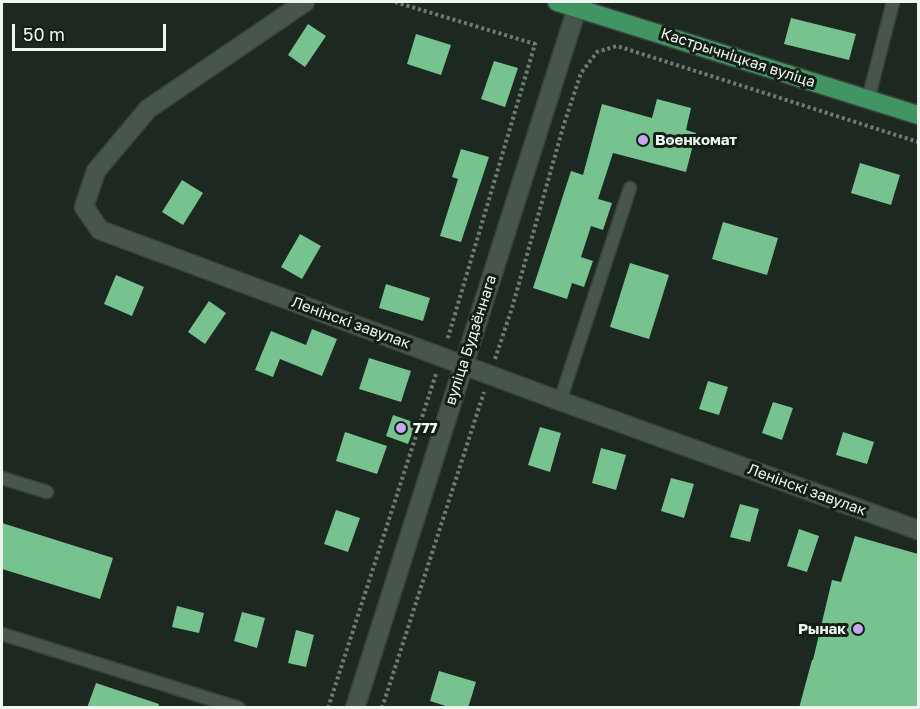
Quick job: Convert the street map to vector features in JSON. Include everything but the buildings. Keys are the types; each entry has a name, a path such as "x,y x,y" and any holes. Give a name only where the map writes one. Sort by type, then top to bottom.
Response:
{"main road":[{"name":"Кастрычніцкая вуліца","path":"558,2 918,115"}],"street":[{"name":"Ленінскі завулак","path":"305,2 148,108 96,171 84,207 100,230 489,375 918,530"},
{"name":"вуліца Будзённага","path":"355,708 577,8"}],"lane":[{"path":"868,100 893,2"},
{"path":"560,401 630,188"},
{"path":"2,478 47,492"},
{"path":"2,634 239,708"}],"path":[{"path":"328,708 442,357 535,44 395,2"},
{"path":"382,708 512,308 561,134 581,73 597,52 617,46 918,142"}],"place":[{"name":"Военкомат","path":"643,140"},
{"name":"777","path":"401,428"},
{"name":"Рынак","path":"858,629"}]}
